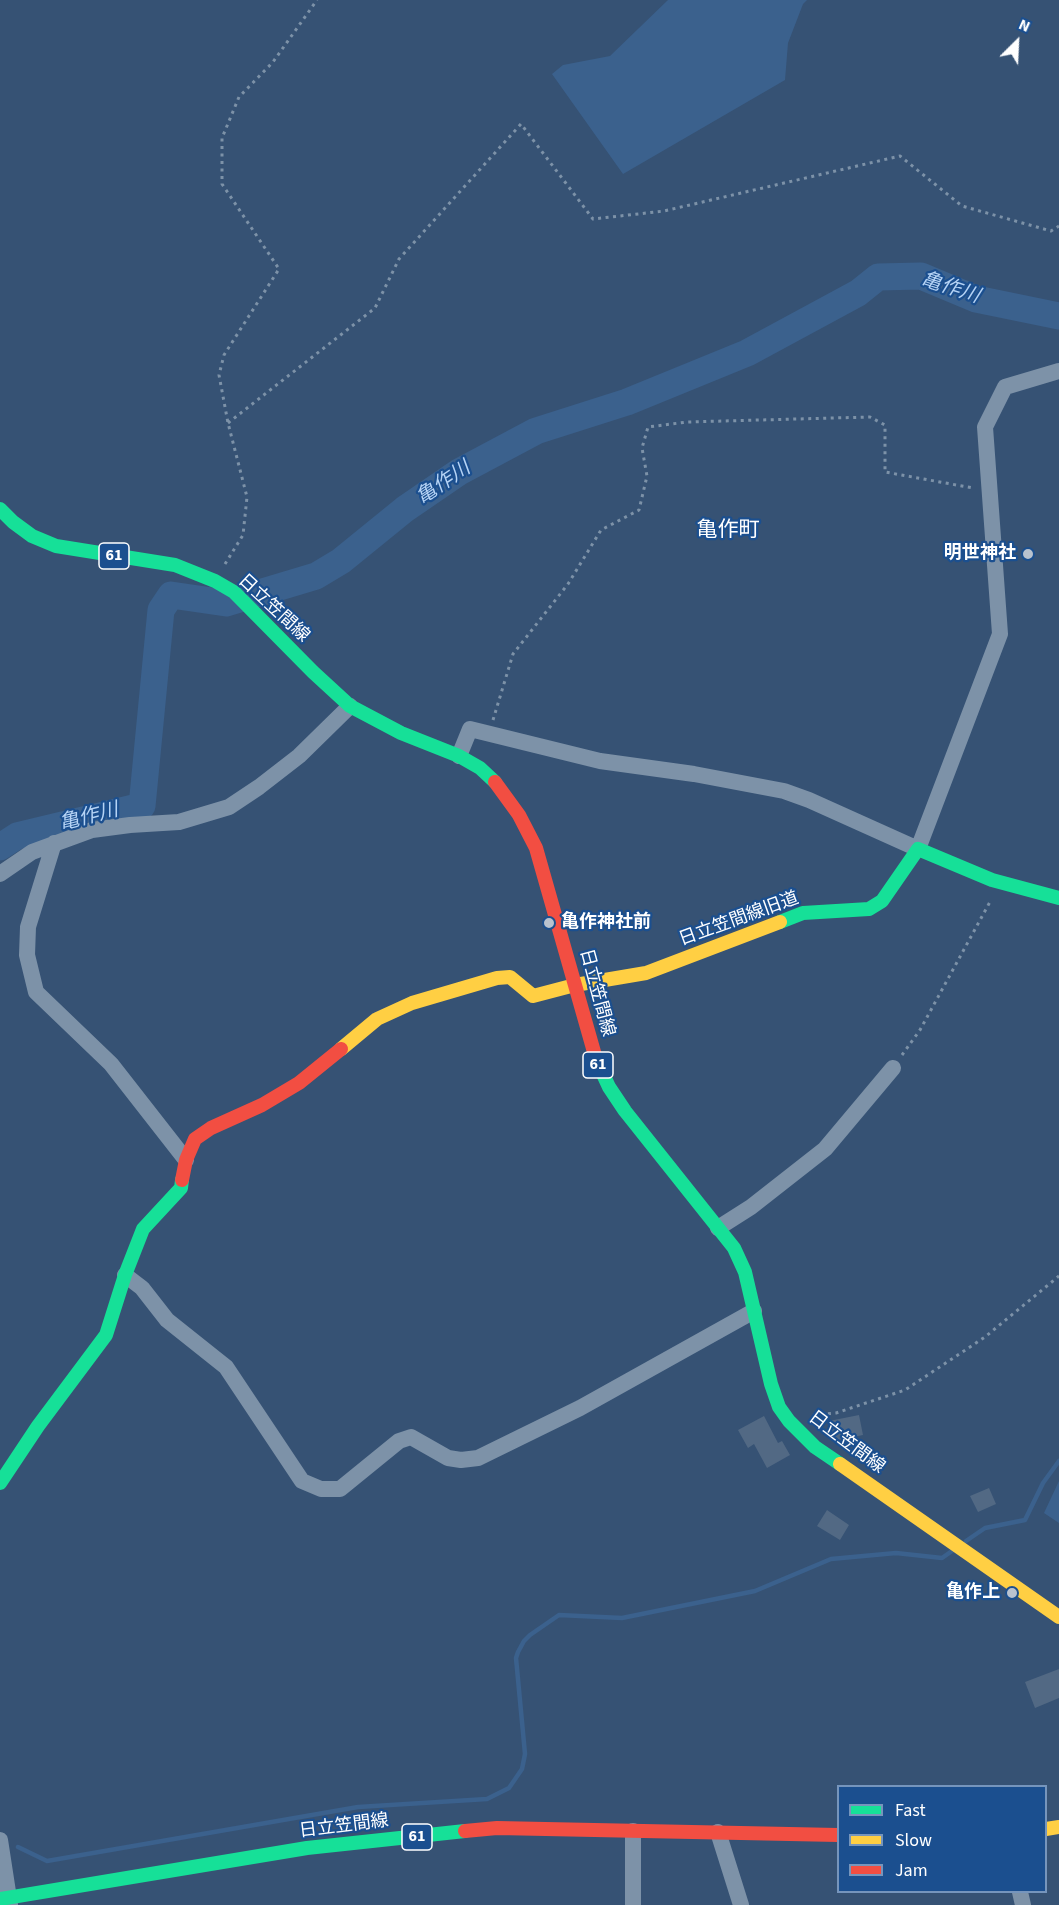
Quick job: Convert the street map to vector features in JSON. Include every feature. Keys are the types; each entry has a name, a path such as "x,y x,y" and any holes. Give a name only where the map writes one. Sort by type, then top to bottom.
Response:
{"main road":[{"name":"日立笠間線","path":"0,509 32,536 56,546 175,566 215,581 238,597 312,672 350,706 400,733 459,756 480,768 498,784 519,815 536,848 598,1065 609,1088 734,1248 745,1272 771,1384 779,1407 789,1421 815,1447 1059,1617"},
{"path":"918,849 1001,882 1059,898"},
{"name":"日立笠間線旧道","path":"186,1160 195,1139 211,1128 262,1105 299,1083 377,1019 412,1003 497,978 510,977 533,996 575,985 646,973 803,913 869,909 882,901 918,849"},
{"path":"0,1483 38,1426 106,1335 125,1275 143,1229 181,1188 186,1160"},
{"name":"日立笠間線","path":"6,1900 307,1848 485,1829 837,1835"}],"street":[{"path":"459,756 470,729 600,761 694,774 784,791 918,849 1000,634 985,427 1005,387 1059,371"},
{"path":"0,874 32,852 92,830 179,822 229,807 260,787 299,756 350,706"},
{"path":"54,843 28,927 27,955 36,992 111,1064 186,1160"},
{"path":"718,1228 751,1207 825,1149 893,1068"},
{"path":"125,1275 142,1288 167,1320 226,1368 302,1481 321,1490 340,1489 399,1442 411,1437 448,1458 461,1460 478,1458 580,1408 754,1311"},
{"path":"633,1831 633,1905"},
{"path":"718,1833 741,1905"},
{"path":"0,1840 6,1900"}],"path":[{"path":"215,581 243,535 248,498 228,423 219,375 224,355 279,269 222,184 222,138 239,97 273,62 317,0"},
{"path":"228,423 375,308 399,259 521,124 593,219 664,211 900,156 962,206 1051,231 1059,226"},
{"path":"489,734 513,654 568,584 601,530 639,510 646,476 642,448 648,427 687,422 870,417 885,425 885,472 902,477 990,491"},
{"path":"893,1068 920,1030 1001,882"},
{"path":"807,1414 836,1413 905,1390 985,1337 1059,1276"}],"water":[{"path":"668,0 807,0 803,4 788,43 785,80 623,174 552,74 563,65 610,56"},
{"path":"1059,1481 1059,1523 1044,1513"}],"building":[{"path":"859,1415 863,1435 833,1441 829,1421"},
{"path":"764,1416 778,1443 782,1441 790,1455 767,1468 754,1444 748,1448 738,1430"},
{"path":"989,1488 996,1504 978,1512 970,1496"},
{"path":"827,1510 849,1525 840,1540 817,1526"},
{"path":"1059,1669 1059,1698 1035,1708 1025,1682"}],"waterway":[{"name":"亀作川","path":"0,847 17,836 142,806 161,610 171,595 226,603 316,576 341,561 405,509 459,472 536,431 627,402 747,353 858,293 878,277 921,276 976,299 1059,316"},
{"path":"966,1541 985,1528 1025,1520 1043,1483 1059,1461"},
{"path":"18,1847 47,1861 358,1807 487,1799 509,1788 522,1769 525,1754 516,1658 518,1652 530,1635 559,1615 622,1618 755,1591 831,1559 896,1553 942,1558 952,1551"}],"traffic: fast":[{"path":"0,509 32,536 56,546 175,565 215,581 234,592 350,706 401,733 459,756 480,768 495,782"},
{"path":"780,922 803,913 869,909 882,901 918,849 992,880 1059,898"},
{"path":"596,1059 609,1087 625,1111 734,1248 745,1272 771,1384 779,1407 789,1421 815,1447 840,1464"},
{"path":"0,1483 38,1426 106,1335 125,1275 143,1229 181,1188 182,1180"},
{"path":"0,1899 307,1848 465,1831"}],"traffic: slow":[{"path":"341,1049 377,1019 412,1003 497,978 510,977 533,996 575,985 646,973 780,922"},
{"path":"840,1464 1059,1617"},
{"path":"1047,1829 1059,1827"}],"traffic: jam":[{"path":"495,782 519,815 536,848 596,1059"},
{"path":"182,1180 186,1160 195,1139 211,1128 262,1105 299,1083 341,1049"},
{"path":"465,1831 497,1828 837,1835"}],"place":[{"name":"明世神社","path":"1028,554"},
{"name":"亀作神社前","path":"549,923"},
{"name":"亀作上","path":"1012,1593"}],"district":[{"name":"亀作町","path":"728,531"}]}
